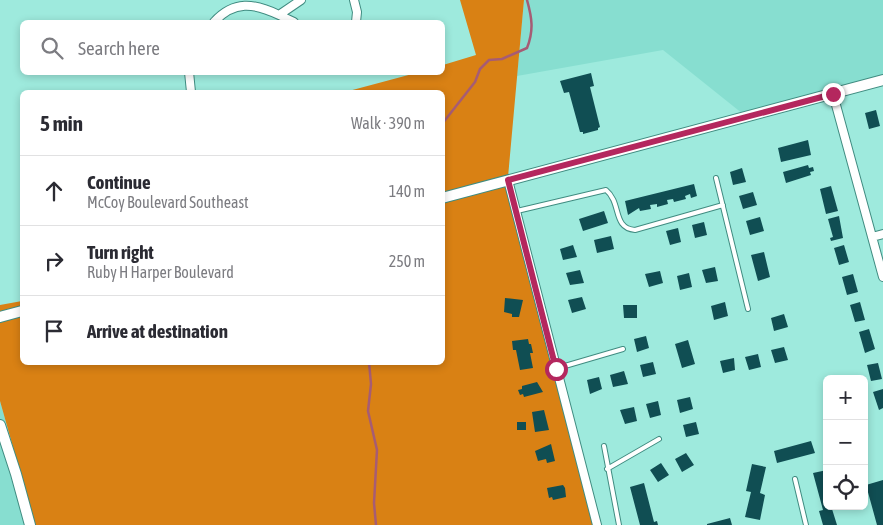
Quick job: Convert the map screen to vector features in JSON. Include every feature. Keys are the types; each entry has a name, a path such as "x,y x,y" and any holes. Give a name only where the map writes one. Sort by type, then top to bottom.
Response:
{"street":[{"path":"279,15 301,0"},
{"path":"354,0 357,12 356,20"},
{"path":"216,20 222,14 248,4 290,20"},
{"path":"189,75 191,90"},
{"path":"445,197 883,80"},
{"path":"833,94 883,277"},
{"path":"508,180 597,525"},
{"path":"872,237 883,234"},
{"path":"0,317 20,312"},
{"path":"0,323 11,314"},
{"path":"0,425 4,448 30,525"}],"lane":[{"path":"716,178 748,309"},
{"path":"516,212 606,190 613,195 622,226 626,229 635,230 723,205"},
{"path":"556,369 623,349"},
{"path":"607,469 658,439"},
{"path":"604,446 607,469 620,525"},
{"path":"795,479 806,525"}],"shaded area":[{"path":"460,0 524,0 508,177 596,525 35,525 0,401 0,305 20,301 20,365 445,365 445,90 352,90 409,75 445,75 445,64 476,55"},
{"path":"524,0 883,0 883,83 748,118 663,50 517,76"},
{"path":"0,401 35,525 0,525"}],"building":[{"path":"591,73 594,86 590,87 600,127 598,130 583,134 583,132 580,132 569,92 564,93 560,81"},
{"path":"876,110 880,126 869,129 865,113"},
{"path":"808,140 811,155 781,162 778,148"},
{"path":"808,165 809,168 813,167 814,171 810,172 811,175 786,183 783,172"},
{"path":"742,168 746,182 733,185 730,172"},
{"path":"694,184 697,196 691,198 690,194 685,196 686,199 674,202 673,199 667,200 668,204 657,207 657,204 650,205 651,209 640,211 639,208 628,215 625,201"},
{"path":"831,186 838,211 826,214 820,189"},
{"path":"753,192 757,205 743,209 739,196"},
{"path":"604,211 608,223 583,231 579,219"},
{"path":"839,216 843,238 831,241 830,238 833,237 828,219"},
{"path":"760,217 764,231 750,235 746,221"},
{"path":"704,222 707,235 695,238 692,225"},
{"path":"678,228 681,242 670,245 666,231"},
{"path":"611,236 614,249 597,253 594,240"},
{"path":"573,245 577,257 563,260 560,249"},
{"path":"844,245 849,262 839,265 834,248"},
{"path":"764,252 770,277 758,281 751,255"},
{"path":"715,267 718,281 706,283 702,270"},
{"path":"580,270 584,283 570,285 566,273"},
{"path":"660,271 663,283 649,287 645,274"},
{"path":"689,273 692,287 680,290 677,276"},
{"path":"853,274 858,292 847,295 842,277"},
{"path":"582,297 586,309 572,313 568,300"},
{"path":"505,298 523,300 519,317 512,317 512,314 504,312"},
{"path":"725,302 728,316 714,320 711,306"},
{"path":"860,302 865,320 855,322 850,305"},
{"path":"623,305 637,305 637,318 624,318"},
{"path":"784,314 788,327 774,331 771,318"},
{"path":"869,329 875,349 865,353 859,332"},
{"path":"646,336 649,348 637,352 634,339"},
{"path":"528,339 533,353 530,353 533,368 520,370 512,341"},
{"path":"688,340 695,364 682,368 675,344"},
{"path":"784,347 788,360 775,363 771,350"},
{"path":"758,354 761,367 749,370 745,357"},
{"path":"734,358 735,370 723,373 720,361"},
{"path":"653,362 656,374 643,377 640,365"},
{"path":"878,363 882,379 871,381 867,365"},
{"path":"624,371 628,384 613,387 610,375"},
{"path":"599,377 602,389 590,394 587,380"},
{"path":"537,382 543,392 524,397 523,394 520,395 518,390 522,389 522,386"},
{"path":"883,389 883,408 879,410 873,392"},
{"path":"690,397 693,409 680,413 677,400"},
{"path":"658,401 661,415 650,418 646,404"},
{"path":"634,407 637,421 625,424 620,410"},
{"path":"544,410 549,430 535,432 532,412"},
{"path":"517,422 526,422 526,430 517,430"},
{"path":"696,422 699,434 686,437 683,425"},
{"path":"811,441 815,453 777,463 774,451"},
{"path":"551,444 555,461 547,463 546,459 538,461 535,451"},
{"path":"686,453 694,465 682,472 675,459"},
{"path":"661,463 669,475 658,482 650,470"},
{"path":"752,464 766,467 760,493 765,495 760,520 745,517 751,492 746,491"},
{"path":"823,471 823,510 813,473"},
{"path":"883,480 883,525 877,525 868,492 868,484"},
{"path":"644,483 654,522 657,521 658,525 640,525 630,487"},
{"path":"563,485 566,497 553,500 552,497 549,498 547,488"},
{"path":"832,510 837,525 823,525 819,511"},
{"path":"730,518 732,525 707,525 707,524"}],"waterway":[{"path":"445,120 475,82 480,69 489,60 502,59 527,48 532,24 527,0"},
{"path":"369,365 371,384 368,411 377,450 374,503 376,525"}],"route":[{"path":"556,369 508,180 833,94"}]}
